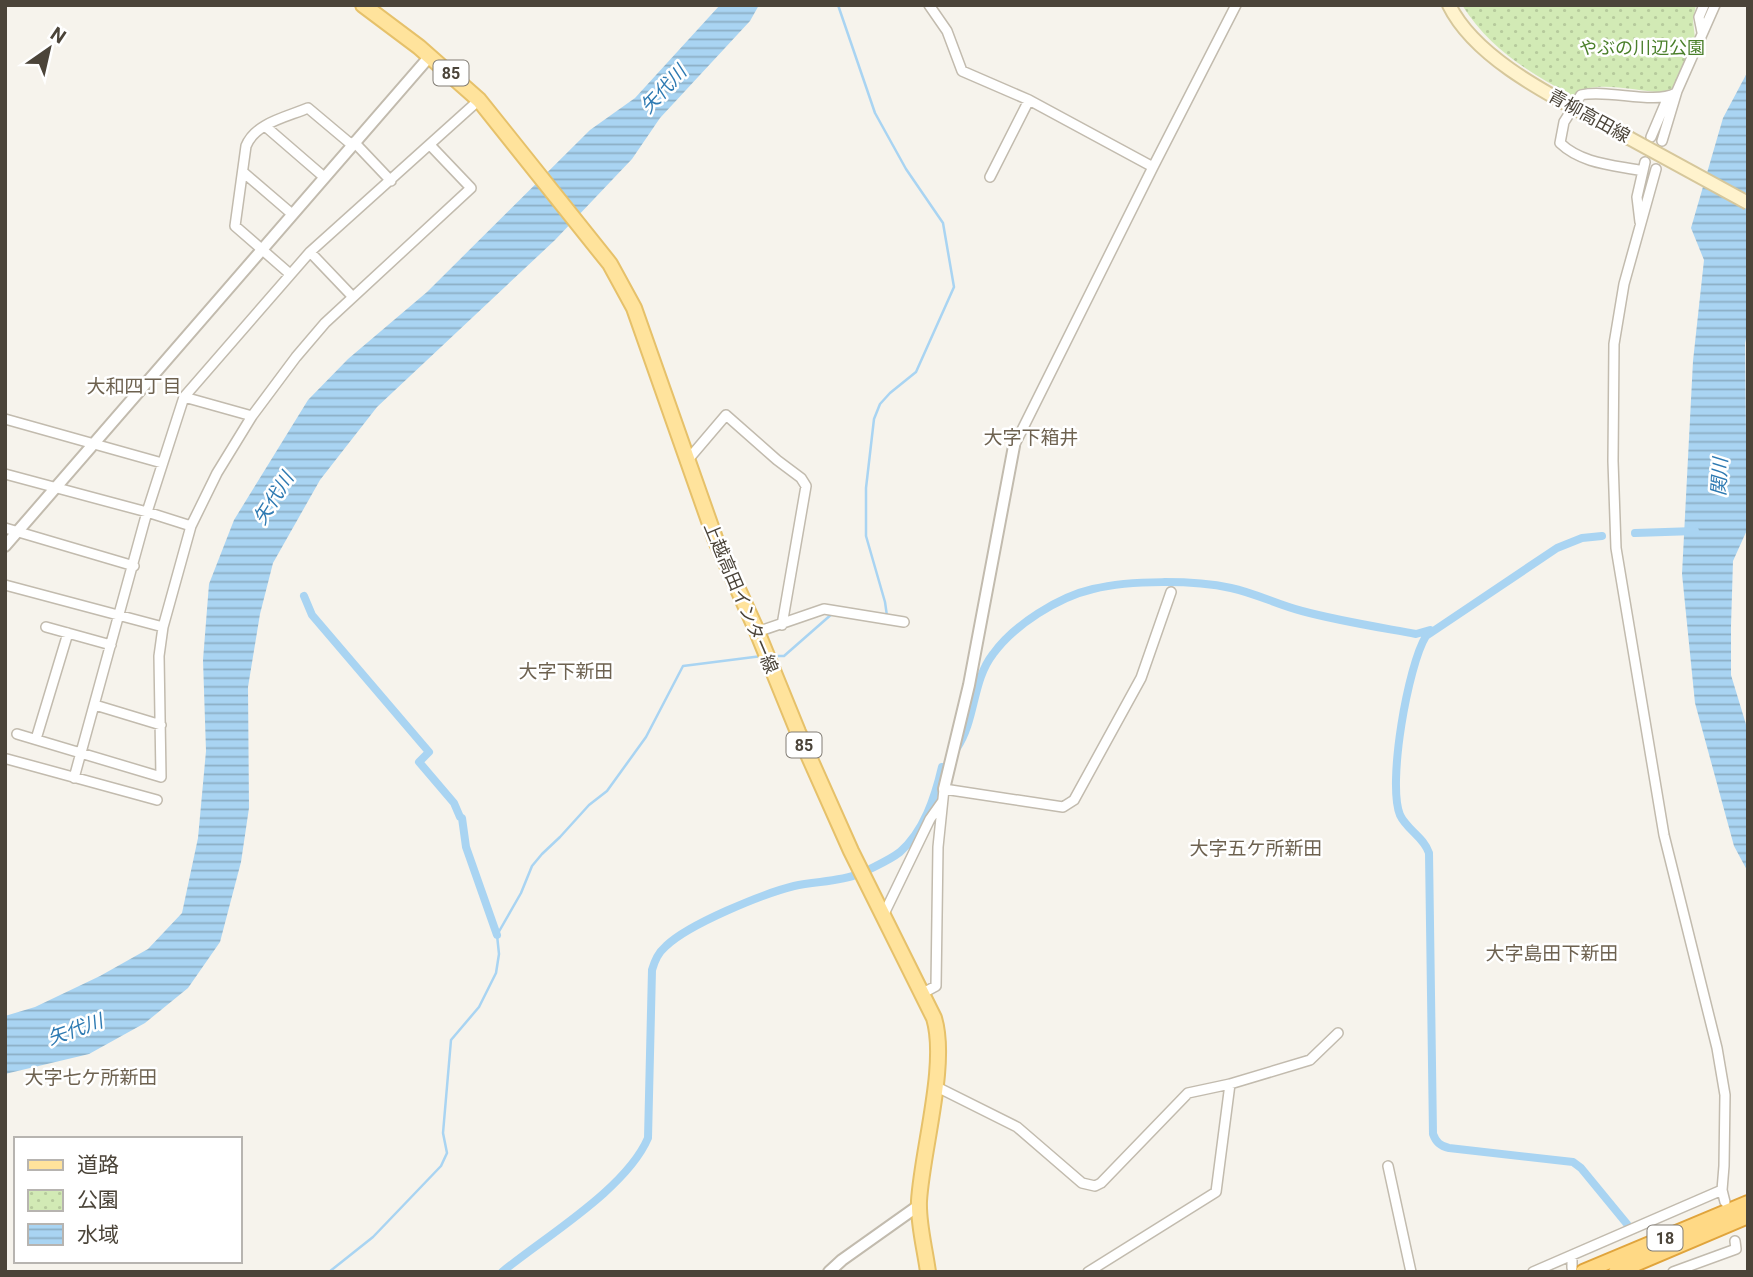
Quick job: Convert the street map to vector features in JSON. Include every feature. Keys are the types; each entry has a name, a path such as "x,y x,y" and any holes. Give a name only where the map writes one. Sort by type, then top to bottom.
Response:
{"highway":[{"name":"18","path":"1578,1270 1748,1203"},
{"name":"18","path":"1616,1272 1748,1216"}],"main road":[{"name":"青柳高田線","path":"1449,5 1455,17 1490,56 1535,85 1748,203"},
{"name":"上越高田インター線","path":"373,8 479,100 587,232 610,264 634,308 716,541 798,732 883,916 923,993 937,1028 935,1086 919,1206 928,1272"}],"street":[{"path":"929,5 947,31 962,71 1029,100 1153,167"},
{"path":"923,993 936,986 938,848 944,789 970,685 1014,446 1236,5"},
{"path":"1702,32 1699,17 1704,5"},
{"path":"1651,137 1715,5"},
{"path":"5,546 430,56"},
{"path":"1641,224 1637,197 1644,167 1597,162 1569,151 1560,143 1560,134 1581,95 1672,95"},
{"path":"1662,141 1672,95"},
{"path":"74,778 147,512 184,397 310,252 479,100"},
{"path":"990,177 1029,100"},
{"path":"290,274 235,226 249,138 265,126 307,108 353,143 391,181"},
{"path":"265,126 324,177"},
{"path":"17,734 161,777 159,656 163,627 191,526 217,473 252,416 308,342 352,296 471,188 430,145"},
{"path":"1656,169 1624,284 1613,357 1616,548 1664,835 1717,1048 1725,1095 1722,1191 1725,1202"},
{"path":"243,172 292,214"},
{"path":"310,252 352,296"},
{"path":"184,397 252,416"},
{"path":"686,462 726,415 801,478 806,486 782,625"},
{"path":"5,419 162,463"},
{"path":"5,474 191,526"},
{"path":"5,528 134,566"},
{"path":"5,585 163,627"},
{"path":"944,789 1063,807 1074,800 1141,678 1171,593"},
{"path":"757,632 824,609 904,622"},
{"path":"46,627 111,645"},
{"path":"36,739 68,633"},
{"path":"94,705 161,725"},
{"path":"7,758 157,800"},
{"path":"883,916 930,819 943,801"},
{"path":"935,1086 1017,1127 1082,1183 1095,1186 1101,1183 1188,1093 1230,1084 1310,1060 1338,1033"},
{"path":"1088,1272 1216,1192 1230,1084"},
{"path":"1388,1167 1411,1272"},
{"path":"1533,1272 1722,1191"},
{"path":"829,1272 919,1206"},
{"path":"1673,1272 1736,1249 1735,1241"},
{"path":"1572,1255 1578,1270"}],"green space":[{"name":"やぶの川辺公園","path":"1462,5 1696,5 1693,20 1695,39 1673,90 1667,93 1601,87 1580,91 1573,96 1511,58 1485,34"}],"water":[{"name":"矢代川","path":"720,5 759,5 750,21 660,118 632,159 555,240 377,407 320,480 273,563 260,614 248,687 249,808 241,862 220,942 188,988 145,1023 89,1054 5,1074 5,1016 35,1007 100,976 148,949 182,913 198,838 206,751 203,660 209,584 234,520 308,400 348,359 427,292 590,130 635,98"},
{"name":"関川","path":"1748,71 1748,329 1745,343 1747,530 1733,561 1731,675 1748,731 1748,872 1734,846 1695,703 1682,574 1693,361 1704,260 1691,228 1723,118"}],"waterway":[{"path":"838,5 875,113 906,169 943,223 954,287 916,372 880,404 874,419 866,488 866,536 887,616"},
{"path":"1635,533 1695,531"},
{"path":"1602,536 1582,538 1557,548 1426,636 1406,697 1396,778 1400,815 1429,853 1433,1134 1441,1145 1449,1148 1573,1162 1627,1224"},
{"path":"957,748 968,725 981,676 1002,643 1052,605 1093,589 1143,583 1216,585 1344,621 1416,634 1430,630"},
{"path":"304,596 312,615 429,752 419,762 454,803 462,818 466,847 497,935"},
{"path":"772,656 784,656 833,613"},
{"path":"329,1272 373,1237 441,1166 447,1153 443,1133 451,1040 479,1007 496,973 499,954 497,935 521,893 532,866 589,805 607,791 646,737 683,666 762,656"},
{"path":"870,869 900,852 916,834 932,802 942,767"},
{"path":"502,1272 604,1193 637,1157 648,1138 652,970 663,949 677,937 708,919 764,896 794,886 843,879 858,874"}],"district":[{"name":"大和四丁目","path":"134,386"},
{"name":"大字下箱井","path":"1031,437"},
{"name":"大字下新田","path":"566,671"},
{"name":"大字五ケ所新田","path":"1256,848"},
{"name":"大字島田下新田","path":"1552,953"},
{"name":"大字七ケ所新田","path":"91,1077"}]}
